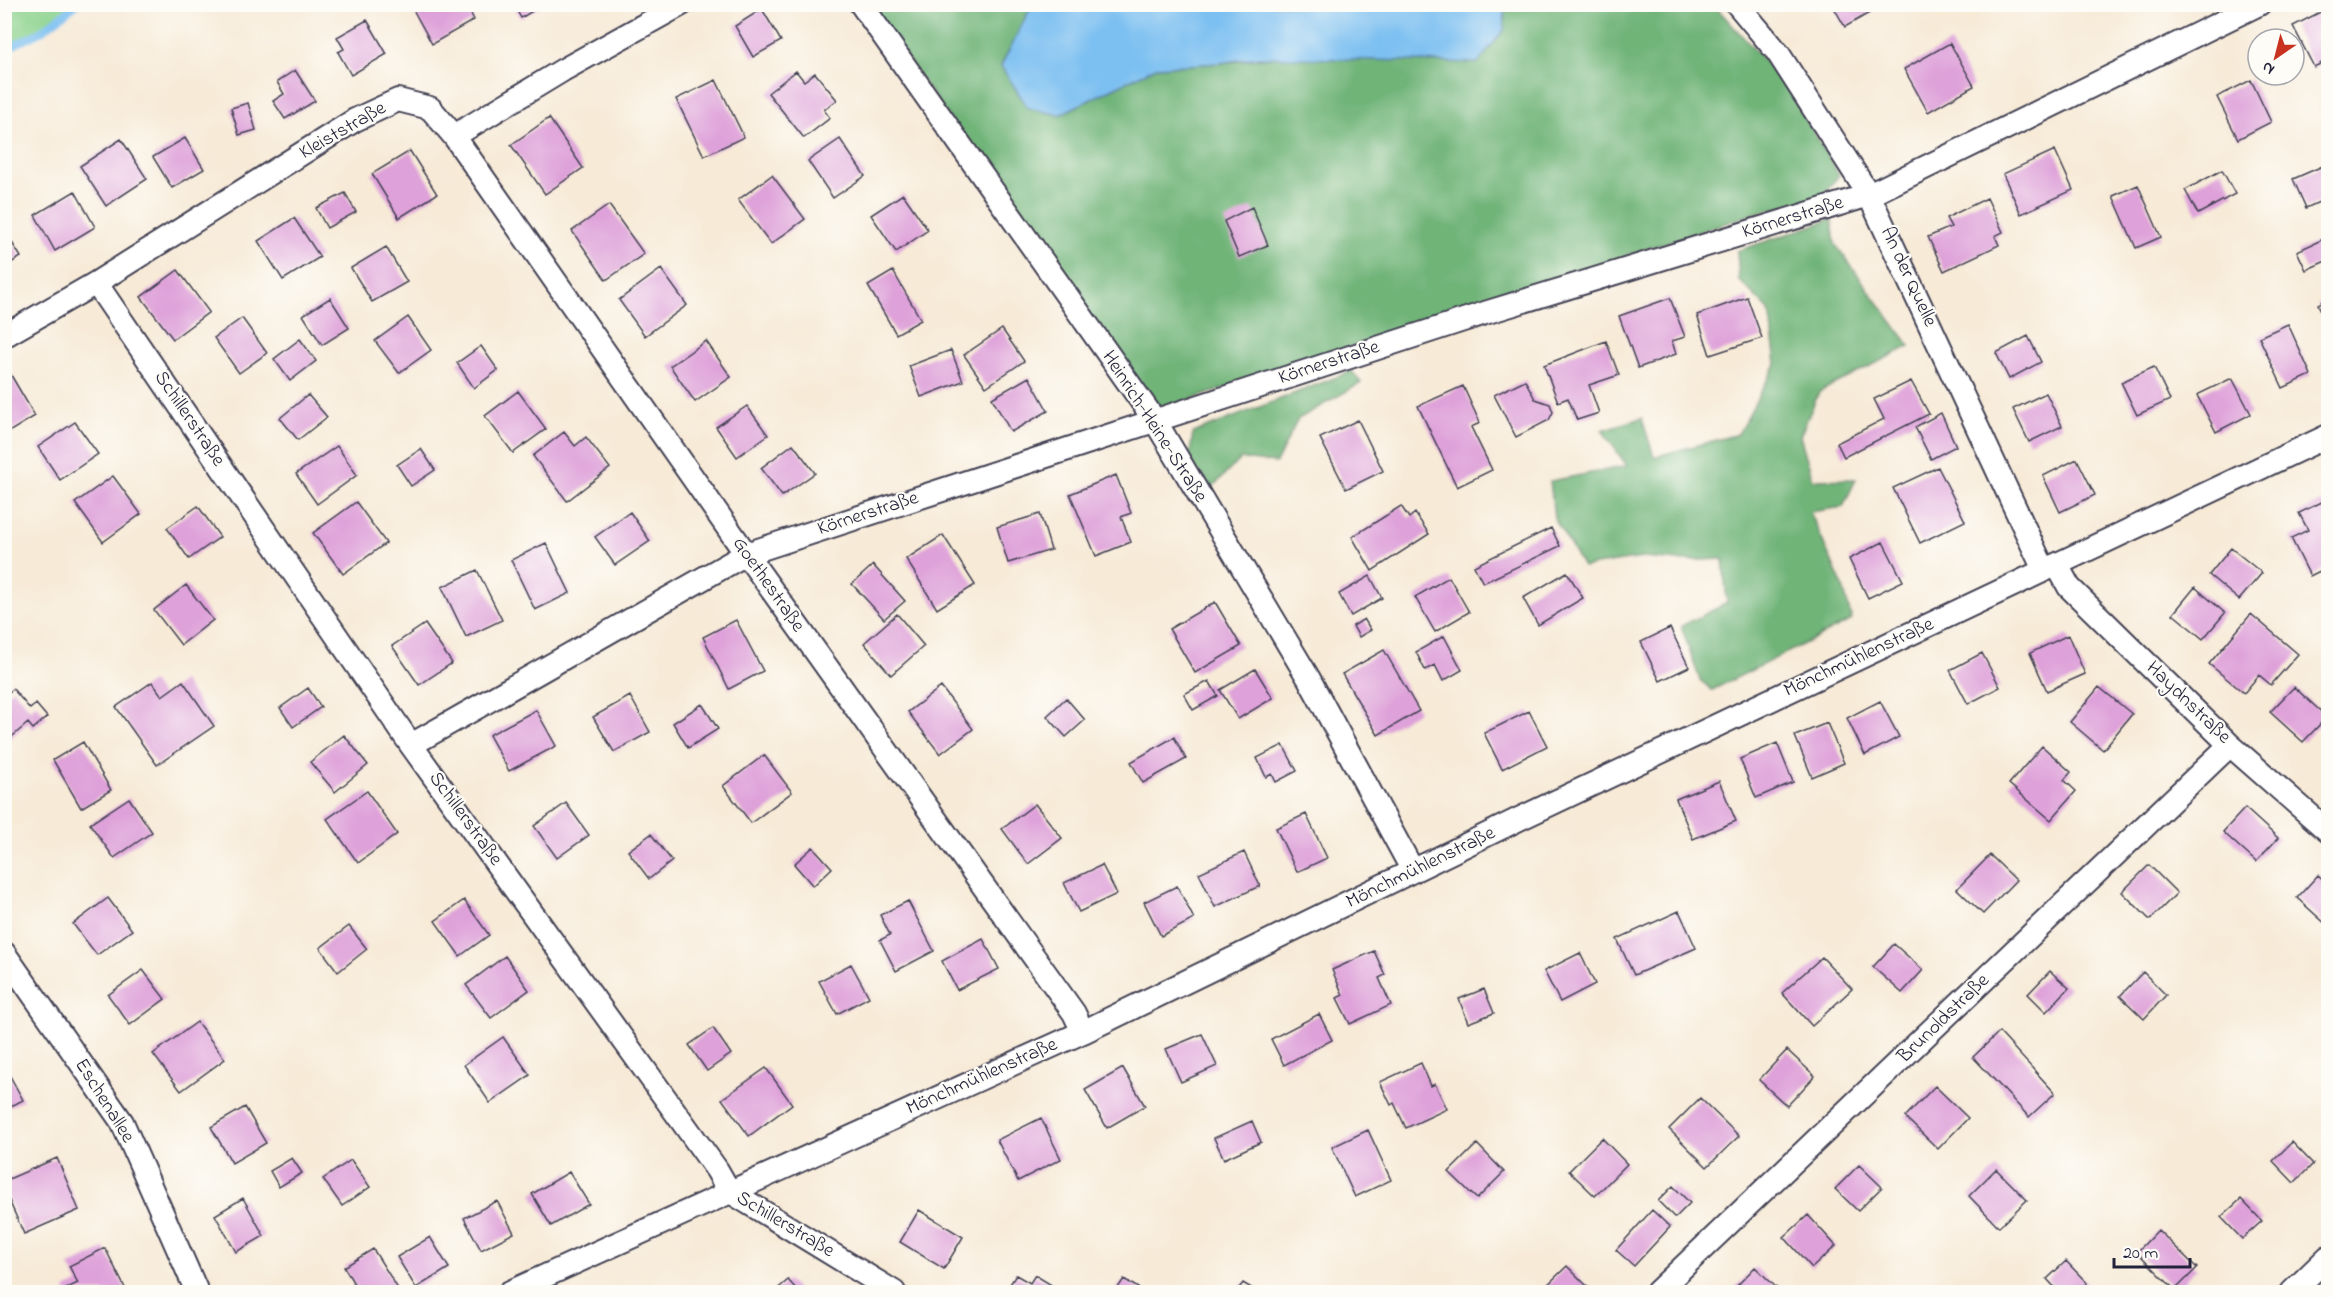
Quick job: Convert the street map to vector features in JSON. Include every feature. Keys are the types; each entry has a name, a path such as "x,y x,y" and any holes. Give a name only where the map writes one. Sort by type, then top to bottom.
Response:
{"street":[{"path":"454,136 563,70 682,4"},
{"name":"Heinrich-Heine-Straße","path":"861,4 1154,419 1309,679 1413,871"},
{"name":"An der Quelle","path":"1737,4 1778,53 1869,195 2050,568"},
{"name":"Körnerstraße","path":"411,745 746,554 1154,419 1488,312 1869,195 2259,4"},
{"name":"Kleiststraße","path":"4,336 96,283 355,120 398,100 430,108 454,136"},
{"name":"Goethestraße","path":"454,136 746,554 1074,1013 1083,1032"},
{"name":"Schillerstraße","path":"96,283 411,745 710,1161 729,1191 894,1293"},
{"name":"Mönchmühlenstraße","path":"510,1293 729,1191 1083,1032 1293,932 1413,871 2328,436"},
{"name":"Haydnstraße","path":"2050,568 2230,745 2328,831"},
{"name":"Brunoldstraße","path":"1657,1293 2230,745"},
{"name":"Eschenallee","path":"4,953 122,1122 197,1293"},
{"path":"2292,1293 2328,1257"}],"green space":[{"path":"5,4 77,5 40,32 5,50"},
{"path":"869,5 905,5 910,10 923,12 934,5 1032,5 1001,66 1059,115 1156,67 1220,63 1504,30 1505,5 1714,5 1784,82 1839,175 1823,196 1753,214 1156,411"},
{"path":"1832,219 1835,244 1910,346 1819,392 1800,436 1813,480 1856,479 1843,507 1810,512 1843,587 1852,620 1712,690 1700,680 1681,626 1727,603 1723,559 1680,561 1642,558 1583,567 1554,518 1550,481 1627,466 1602,430 1642,418 1654,457 1738,434 1776,364 1769,310 1739,280 1737,251"},
{"path":"1352,371 1361,383 1298,419 1276,463 1241,459 1211,488 1189,459 1193,433"}],"water":[{"path":"1032,4 1505,5 1504,30 1478,63 1259,57 1220,63 1156,67 1059,115 1028,108 1001,66"}],"building":[{"path":"410,4 466,4 474,20 432,44"},
{"path":"513,4 544,4 521,18"},
{"path":"1832,4 1885,4 1845,27"},
{"path":"2328,8 2328,60 2314,67 2306,51 2306,27 2293,26"},
{"path":"762,9 781,41 753,57 735,26"},
{"path":"367,20 387,54 351,75 338,52 344,49 337,37"},
{"path":"1950,43 1974,86 1928,112 1904,69"},
{"path":"295,70 315,101 285,119 273,101 284,94 277,82"},
{"path":"796,71 804,81 815,73 837,100 824,110 830,118 804,138 768,93"},
{"path":"716,80 744,137 704,156 676,99"},
{"path":"2246,82 2246,87 2254,87 2271,122 2238,139 2217,97"},
{"path":"248,103 256,130 239,135 231,108"},
{"path":"549,118 583,168 545,194 511,145"},
{"path":"185,138 204,169 172,188 153,157"},
{"path":"121,139 147,179 106,206 80,166"},
{"path":"840,139 865,176 833,198 808,161"},
{"path":"2055,150 2073,190 2021,214 2003,174"},
{"path":"410,151 437,194 399,218 372,174"},
{"path":"2325,165 2328,173 2328,198 2306,208 2293,179"},
{"path":"2222,170 2235,194 2198,214 2185,190"},
{"path":"772,175 805,219 771,244 738,200"},
{"path":"2138,185 2161,237 2136,248 2113,196"},
{"path":"75,191 95,227 55,251 35,215"},
{"path":"345,193 356,212 327,228 316,208"},
{"path":"903,194 928,230 896,252 871,215"},
{"path":"1987,198 2003,232 1995,236 1999,245 1944,271 1928,237 1951,227 1946,218"},
{"path":"609,205 644,254 606,280 572,231"},
{"path":"1252,207 1268,245 1239,257 1224,221"},
{"path":"294,218 320,257 283,280 258,241"},
{"path":"4,230 21,257 4,267"},
{"path":"2328,237 2328,260 2306,270 2297,251"},
{"path":"386,247 407,282 372,302 351,268"},
{"path":"661,269 687,305 645,336 619,300"},
{"path":"178,270 209,312 173,339 141,297"},
{"path":"893,271 921,320 896,334 868,286"},
{"path":"1747,297 1762,338 1710,355 1697,315"},
{"path":"330,298 349,328 322,345 303,315"},
{"path":"1670,298 1685,337 1672,341 1676,354 1638,368 1619,316"},
{"path":"2328,299 2328,326 2318,304"},
{"path":"408,317 431,350 399,373 375,341"},
{"path":"242,318 267,353 239,373 214,338"},
{"path":"2288,324 2311,375 2283,388 2259,337"},
{"path":"1002,329 1024,361 986,387 964,355"},
{"path":"2028,336 2041,362 2009,379 1996,353"},
{"path":"300,339 316,361 290,381 274,359"},
{"path":"706,341 731,377 695,402 670,366"},
{"path":"1606,341 1619,375 1589,385 1599,413 1577,420 1568,398 1558,402 1544,365"},
{"path":"481,346 498,370 474,388 457,363"},
{"path":"951,350 963,381 921,397 909,366"},
{"path":"2154,367 2170,400 2137,415 2121,382"},
{"path":"8,370 35,416 4,435 4,372"},
{"path":"1029,377 1048,411 1011,432 992,398"},
{"path":"2232,378 2251,414 2216,432 2197,395"},
{"path":"1525,380 1535,399 1550,404 1553,412 1549,420 1516,437 1494,395"},
{"path":"1911,381 1929,414 1844,457 1837,443 1884,419 1874,399"},
{"path":"1463,386 1480,423 1471,427 1492,470 1457,487 1418,406"},
{"path":"518,391 546,429 513,453 485,416"},
{"path":"2046,393 2062,426 2029,442 2013,409"},
{"path":"308,395 327,417 298,440 280,418"},
{"path":"747,406 768,435 737,457 716,427"},
{"path":"1941,413 1956,446 1931,459 1915,427"},
{"path":"1358,420 1383,471 1346,489 1320,438"},
{"path":"75,422 98,454 60,480 38,447"},
{"path":"564,432 575,446 586,437 610,468 567,501 533,456"},
{"path":"793,444 815,473 782,496 761,468"},
{"path":"337,446 357,475 317,504 296,474"},
{"path":"421,449 435,470 411,486 397,465"},
{"path":"2077,459 2095,495 2060,512 2043,476"},
{"path":"1938,467 1965,521 1920,543 1893,488"},
{"path":"1116,475 1131,513 1121,517 1131,542 1096,556 1070,494"},
{"path":"113,476 141,514 103,542 75,503"},
{"path":"2328,499 2328,567 2310,576 2291,538 2308,530 2299,513"},
{"path":"356,502 386,543 343,574 313,533"},
{"path":"198,506 220,537 189,559 167,528"},
{"path":"1401,506 1409,518 1415,513 1429,534 1372,571 1352,537"},
{"path":"630,512 650,541 615,565 595,537"},
{"path":"1040,514 1051,550 1008,563 997,527"},
{"path":"1551,528 1560,546 1483,583 1474,566"},
{"path":"943,535 975,585 937,609 906,559"},
{"path":"1883,542 1903,581 1868,598 1849,559"},
{"path":"546,543 570,593 535,610 511,560"},
{"path":"2231,548 2262,573 2239,600 2209,575"},
{"path":"873,565 905,601 884,619 852,584"},
{"path":"477,570 502,620 466,637 442,587"},
{"path":"1567,572 1583,598 1538,625 1523,598"},
{"path":"1370,576 1382,598 1351,616 1339,594"},
{"path":"1449,577 1469,612 1435,632 1415,597"},
{"path":"186,585 213,620 181,645 154,610"},
{"path":"2195,587 2225,613 2203,639 2173,614"},
{"path":"1215,602 1241,646 1195,673 1169,629"},
{"path":"897,614 924,646 891,675 864,643"},
{"path":"2251,614 2298,654 2271,685 2259,675 2244,693 2209,664"},
{"path":"1364,619 1371,630 1359,637 1353,626"},
{"path":"736,620 763,671 729,689 703,637"},
{"path":"425,624 452,663 419,685 392,646"},
{"path":"1670,628 1689,667 1660,681 1641,642"},
{"path":"2068,635 2085,674 2047,691 2030,653"},
{"path":"1444,636 1462,670 1443,681 1435,665 1425,670 1416,652"},
{"path":"1384,650 1419,711 1378,735 1342,674"},
{"path":"1982,653 2000,687 1968,704 1950,670"},
{"path":"1255,669 1273,698 1238,719 1220,690"},
{"path":"183,681 214,726 157,765 116,707 152,682 162,696"},
{"path":"1209,681 1218,696 1193,710 1184,694"},
{"path":"941,687 973,729 940,754 908,712"},
{"path":"2099,687 2132,714 2103,750 2070,722"},
{"path":"2294,687 2327,717 2303,742 2270,712"},
{"path":"308,688 321,707 293,727 280,708"},
{"path":"13,689 30,709 36,704 47,717 33,729 28,723 7,741 4,696"},
{"path":"630,696 650,732 614,752 593,717"},
{"path":"1066,698 1085,720 1066,737 1047,716"},
{"path":"1880,701 1899,737 1865,755 1847,718"},
{"path":"702,704 718,729 688,748 673,723"},
{"path":"536,710 556,746 509,771 489,735"},
{"path":"1529,711 1547,746 1502,769 1484,733"},
{"path":"1827,723 1844,763 1812,777 1795,736"},
{"path":"344,735 368,765 335,792 310,762"},
{"path":"1174,737 1186,759 1143,783 1131,762"},
{"path":"83,742 111,790 81,808 53,760"},
{"path":"1777,743 1793,782 1756,798 1740,759"},
{"path":"1283,745 1297,771 1276,782 1272,774 1266,777 1257,758"},
{"path":"2042,746 2071,772 2064,780 2076,791 2051,820 2009,784"},
{"path":"764,755 792,792 751,823 723,786"},
{"path":"1719,781 1736,821 1693,839 1676,799"},
{"path":"367,791 397,834 358,863 327,819"},
{"path":"129,798 152,832 114,858 90,824"},
{"path":"566,803 589,835 557,858 534,826"},
{"path":"1035,804 1062,838 1028,864 1002,829"},
{"path":"2245,808 2278,838 2256,862 2223,832"},
{"path":"1306,814 1327,858 1297,872 1276,828"},
{"path":"651,834 672,861 649,879 628,851"},
{"path":"813,847 832,868 813,886 794,864"},
{"path":"1244,852 1260,886 1215,907 1199,873"},
{"path":"1990,855 2016,880 1983,914 1957,889"},
{"path":"1102,865 1117,894 1079,912 1064,883"},
{"path":"2149,865 2177,893 2150,920 2122,892"},
{"path":"2318,875 2328,884 2328,926 2297,898"},
{"path":"1177,886 1194,919 1161,936 1144,902"},
{"path":"108,898 132,930 97,955 73,924"},
{"path":"464,900 489,935 460,956 435,921"},
{"path":"908,901 934,951 896,971 880,940 890,935 880,915"},
{"path":"1679,911 1696,948 1634,975 1617,939"},
{"path":"349,926 367,949 338,972 320,948"},
{"path":"983,939 999,969 957,990 942,961"},
{"path":"1894,944 1923,970 1902,993 1873,967"},
{"path":"1374,951 1385,975 1379,978 1391,1005 1350,1024 1337,998 1343,995 1332,970"},
{"path":"1580,953 1595,984 1560,1002 1544,971"},
{"path":"505,956 529,990 491,1018 466,985"},
{"path":"1822,957 1852,989 1812,1026 1782,993"},
{"path":"851,964 869,997 837,1014 819,981"},
{"path":"143,970 165,999 130,1025 108,995"},
{"path":"2050,971 2069,988 2046,1012 2028,994"},
{"path":"2143,972 2166,995 2144,1019 2120,996"},
{"path":"1484,989 1494,1013 1468,1023 1459,999"},
{"path":"1319,1014 1332,1040 1284,1065 1271,1039"},
{"path":"197,1022 225,1059 181,1091 153,1054"},
{"path":"713,1028 731,1054 707,1071 689,1045"},
{"path":"1999,1032 2055,1093 2029,1117 1973,1057"},
{"path":"1202,1034 1217,1066 1181,1082 1166,1049"},
{"path":"503,1037 530,1075 490,1103 464,1065"},
{"path":"1787,1050 1815,1076 1787,1106 1759,1080"},
{"path":"1421,1063 1431,1086 1435,1084 1447,1109 1406,1128 1394,1103 1391,1105 1380,1082"},
{"path":"4,1065 23,1100 4,1110"},
{"path":"766,1068 792,1104 749,1136 722,1099"},
{"path":"1123,1068 1145,1106 1107,1128 1085,1090"},
{"path":"1935,1086 1968,1118 1938,1149 1905,1117"},
{"path":"1700,1098 1739,1136 1707,1167 1669,1129"},
{"path":"245,1107 266,1143 232,1163 211,1127"},
{"path":"1041,1118 1061,1159 1018,1181 997,1140"},
{"path":"1252,1121 1261,1142 1224,1159 1214,1138"},
{"path":"1368,1130 1391,1180 1355,1197 1332,1147"},
{"path":"1602,1138 1627,1164 1595,1196 1569,1171"},
{"path":"2292,1142 2313,1164 2294,1183 2273,1161"},
{"path":"1477,1144 1504,1172 1477,1199 1449,1172"},
{"path":"57,1158 79,1210 24,1234 4,1189 4,1181"},
{"path":"292,1158 302,1173 279,1187 270,1171"},
{"path":"351,1160 370,1187 342,1206 323,1179"},
{"path":"1859,1165 1882,1187 1858,1211 1835,1189"},
{"path":"1996,1169 2027,1200 1999,1227 1969,1196"},
{"path":"569,1172 589,1204 551,1226 532,1194"},
{"path":"1673,1186 1690,1203 1675,1218 1658,1201"},
{"path":"243,1198 264,1236 236,1252 215,1215"},
{"path":"2241,1199 2262,1221 2242,1239 2221,1217"},
{"path":"497,1201 514,1233 481,1250 464,1218"},
{"path":"919,1210 963,1237 944,1269 900,1242"},
{"path":"1652,1210 1670,1227 1634,1266 1616,1250"},
{"path":"1808,1215 1836,1246 1812,1268 1784,1237"},
{"path":"2158,1230 2197,1268 2175,1290 2137,1252"},
{"path":"430,1237 449,1268 416,1288 397,1257"},
{"path":"105,1248 127,1292 66,1292 65,1289 78,1283 69,1266"},
{"path":"373,1249 400,1292 359,1292 344,1267"},
{"path":"2066,1261 2087,1283 2077,1292 2059,1292 2047,1279"},
{"path":"1567,1266 1593,1292 1540,1292"},
{"path":"1755,1267 1781,1292 1731,1292"},
{"path":"1016,1275 1030,1283 1035,1275 1063,1292 1005,1292"},
{"path":"1124,1279 1144,1292 1115,1292"},
{"path":"788,1280 799,1292 774,1292"},
{"path":"1243,1283 1258,1292 1236,1292"}],"waterway":[{"path":"4,50 40,32 77,4"}]}
